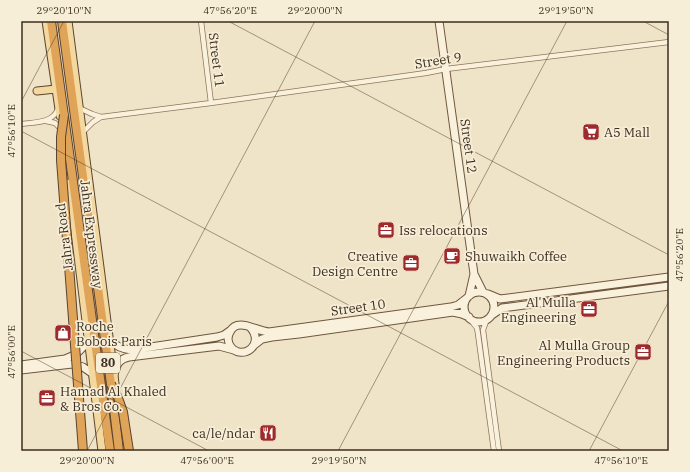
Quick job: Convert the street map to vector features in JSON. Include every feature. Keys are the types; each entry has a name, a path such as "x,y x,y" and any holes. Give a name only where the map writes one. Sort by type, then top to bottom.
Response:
{"highway":[{"name":"Jahra Expressway","path":"51,21 110,451"},
{"name":"Jahra Expressway","path":"63,21 119,451"},
{"path":"64,115 61,137 61,160 83,451"},
{"path":"111,384 123,412 129,451"}],"main road":[{"name":"Jahra Road","path":"46,21 63,132 102,451"},
{"path":"68,21 110,341 122,451"},
{"path":"37,91 56,90"}],"street":[{"name":"Street 11","path":"201,21 212,103"},
{"name":"Street 12","path":"439,21 474,274 468,297"},
{"name":"Street 9","path":"101,116 212,103 446,69 669,42"},
{"path":"21,124 51,119 55,115 59,106"},
{"path":"79,108 87,113 101,116"},
{"path":"82,132 101,116"},
{"path":"46,120 57,125 63,132"},
{"name":"Street 12","path":"474,274 486,293"},
{"path":"494,451 477,328 465,310 465,301 468,297 473,293 478,292 486,293 500,299 669,277"},
{"path":"470,318 479,322 490,317 502,308 669,286"},
{"path":"486,293 494,302 494,311 483,330 499,451"},
{"name":"Street 10","path":"253,347 262,339 299,334 451,307 458,305 468,297"},
{"name":"Street 10","path":"250,327 269,332 384,318 453,312 470,318"},
{"path":"110,341 116,346 131,350 217,337 224,335 236,326 240,325 250,327 256,336 253,347 245,352 219,346 124,358 116,367 114,375"},
{"path":"231,330 228,335 228,341 234,350"},
{"path":"21,365 72,357 83,348 88,340"},
{"path":"21,370 72,364 83,367 93,374"}],"place":[{"name":"A5 Mall","path":"591,132"},
{"name":"Iss relocations","path":"386,230"},
{"name":"Shuwaikh Coffee","path":"452,256"},
{"name":"Creative Design Centre","path":"411,263"},
{"name":"Al Mulla Engineering","path":"589,309"},
{"name":"Roche Bobois Paris","path":"63,333"},
{"name":"Al Mulla Group Engineering Products","path":"643,352"},
{"name":"Hamad Al Khaled & Bros Co.","path":"47,398"},
{"name":"ca/le/ndar","path":"268,433"}]}
